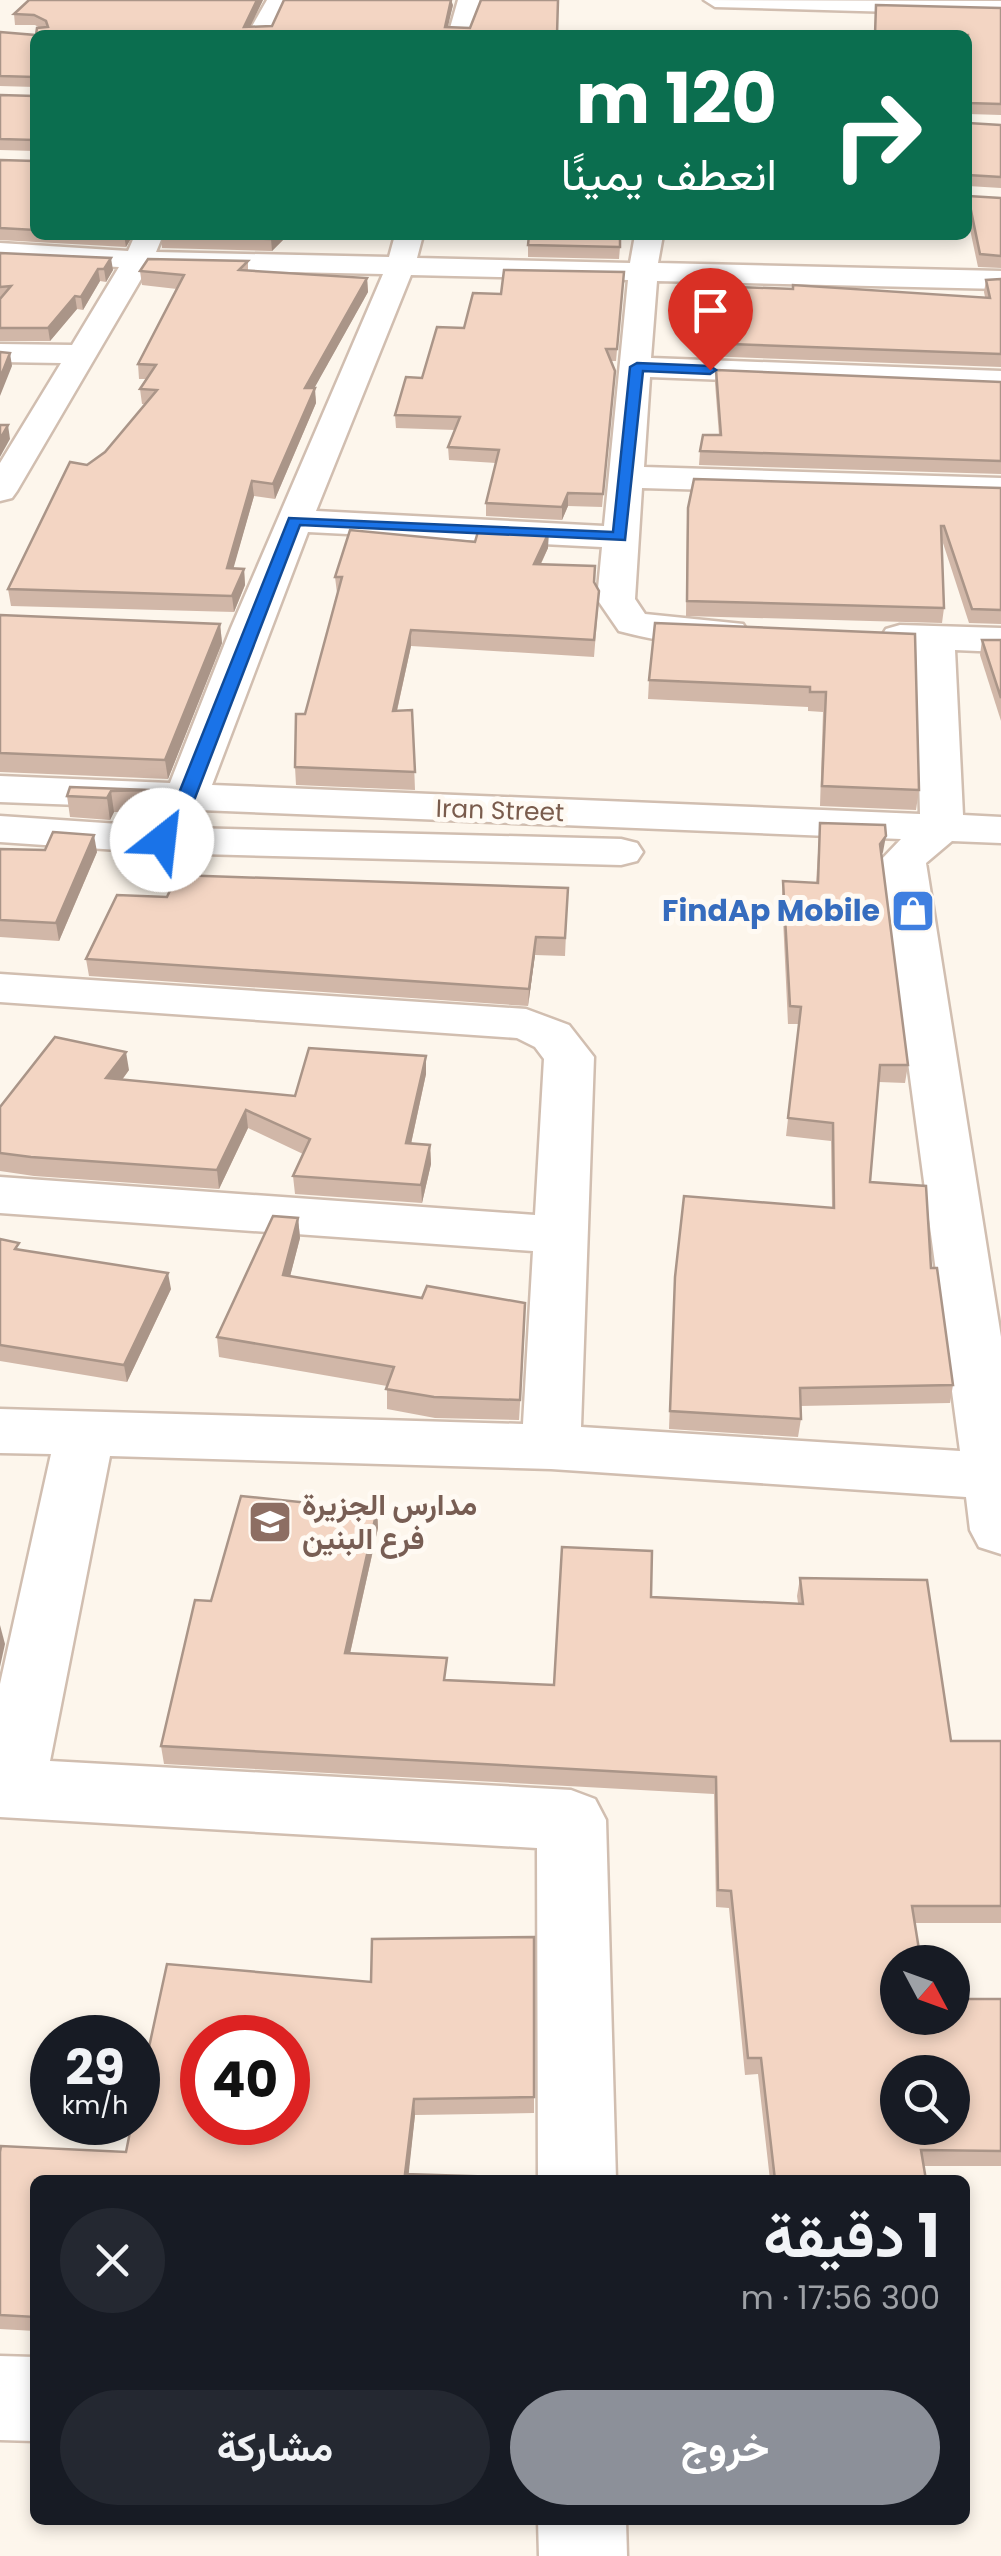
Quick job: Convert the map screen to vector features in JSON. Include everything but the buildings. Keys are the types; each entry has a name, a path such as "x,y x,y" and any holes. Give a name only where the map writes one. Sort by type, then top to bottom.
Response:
{"street":[{"path":"261,30 278,0"},
{"path":"461,30 468,0"},
{"path":"715,0 845,8 1001,8"},
{"path":"648,240 642,269 616,600 632,623 672,630 766,633"},
{"path":"0,252 144,247 405,250 642,269 1001,280"},
{"path":"4,477 144,247"},
{"path":"162,840 186,798 250,628 405,250"},
{"path":"0,353 82,354"},
{"path":"637,367 1001,381"},
{"path":"624,477 1001,488"},
{"path":"294,521 620,537"},
{"path":"211,627 250,628"},
{"path":"860,636 1001,640"},
{"path":"0,1431 551,1447 998,1495 922,843 935,638"},
{"name":"Iran Street","path":"0,789 922,843 1001,864"},
{"name":"Iran Street","path":"0,829 162,840 922,843 1001,830"},
{"path":"0,988 526,1024 552,1036 569,1056 551,1447"},
{"path":"0,1194 560,1235"},
{"path":"85,1434 5,1788 571,1820 576,2175"},
{"path":"0,2398 30,2400"},
{"path":"582,2525 583,2556"}],"place":[{"name":"FindAp Mobile","path":"913,911"},
{"name":"مدارس الجزيرة فرع البنين","path":"270,1522"}],"route":[{"path":"162,840 186,798 294,521 620,537 637,367 710,370"}]}
